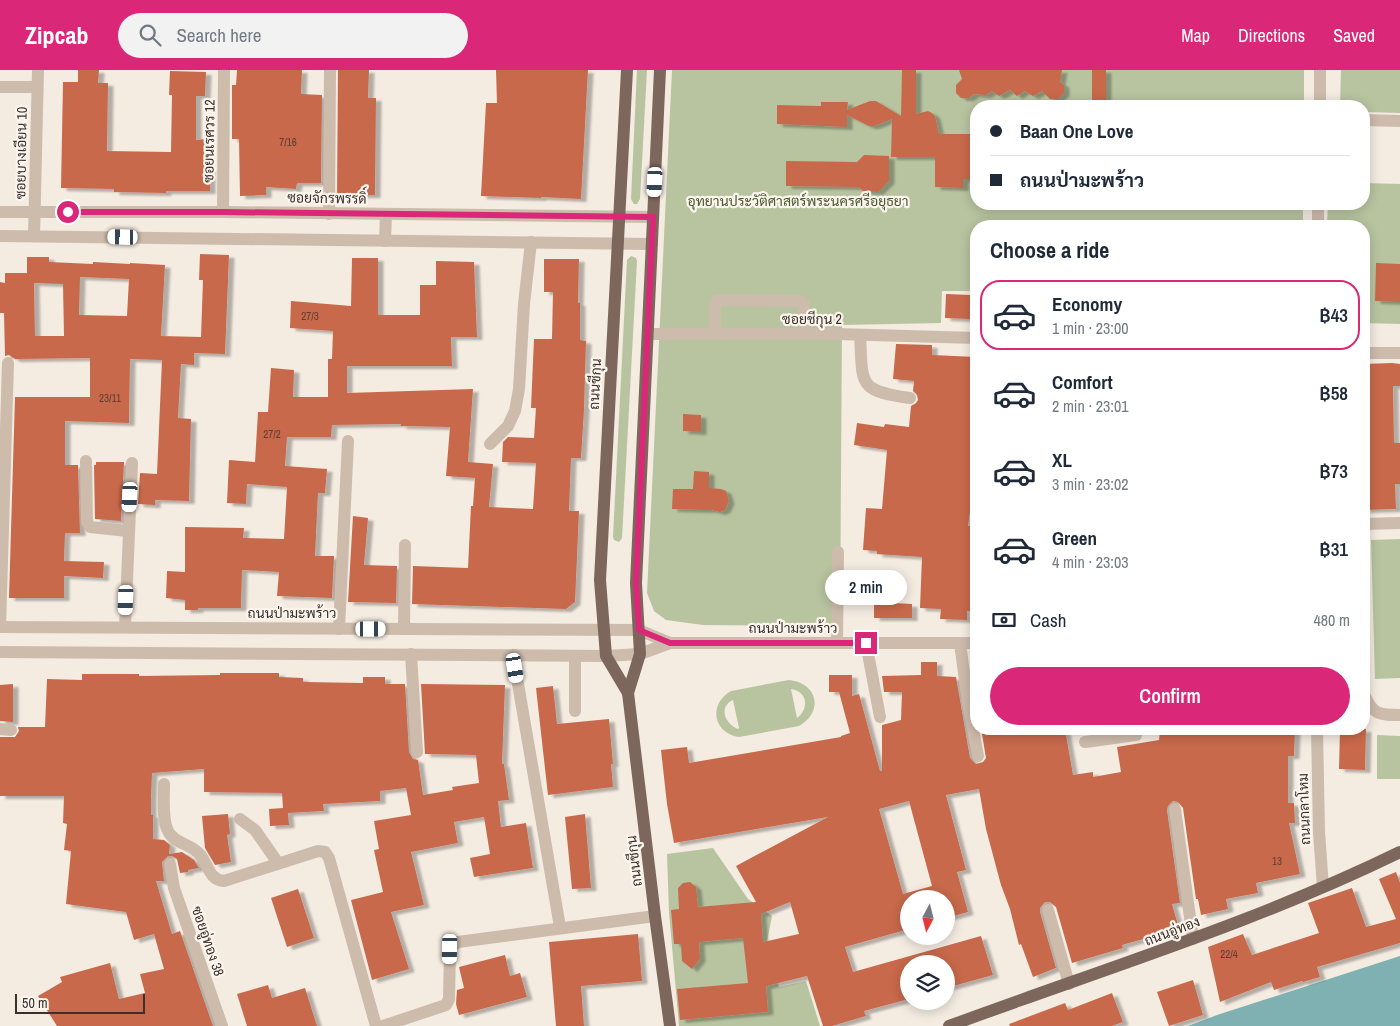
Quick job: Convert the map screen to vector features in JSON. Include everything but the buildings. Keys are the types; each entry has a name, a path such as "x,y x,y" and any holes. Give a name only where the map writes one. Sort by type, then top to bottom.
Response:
{"main road":[{"name":"ถนนชีกุน","path":"627,70 600,580 606,656 628,693 670,1026"},
{"name":"ถนนชีกุน","path":"628,693 640,654 636,583 660,70"},
{"name":"ถนนอู่ทอง","path":"949,1026 1192,939 1323,887 1400,852"}],"street":[{"name":"ซอยบางเอียน 10","path":"34,236 38,70"},
{"name":"ซอยนเรศวร 12","path":"223,212 224,70"},
{"path":"329,214 330,70"},
{"path":"1320,70 1320,100"},
{"path":"0,87 37,87"},
{"path":"1370,120 1400,121"},
{"name":"ซอยจักรพรรดิ์","path":"0,212 223,212 653,217"},
{"path":"385,241 386,214"},
{"path":"0,236 617,242 652,244"},
{"path":"490,444 508,426 515,411 519,389 524,304 531,242"},
{"path":"715,334 715,305 717,300 801,300 804,304 803,334"},
{"name":"ซอยชีกุน 2","path":"648,334 803,334 970,338"},
{"path":"860,335 862,377 867,385 876,392 910,398"},
{"path":"1370,353 1400,352"},
{"path":"0,627 8,363"},
{"path":"339,629 348,441"},
{"path":"86,461 87,522 90,527 128,531"},
{"path":"125,628 132,463"},
{"path":"1370,524 1400,523"},
{"path":"404,629 405,545"},
{"path":"837,643 838,552"},
{"name":"ถนนป่ามะพร้าว","path":"0,627 639,630 670,643"},
{"name":"ถนนป่ามะพร้าว","path":"0,652 606,656 640,654 670,643 970,643"},
{"path":"866,643 880,717"},
{"path":"960,643 970,714"},
{"path":"410,654 417,752"},
{"path":"513,655 560,927"},
{"path":"575,656 575,711"},
{"path":"1370,706 1375,712 1382,715 1400,715"},
{"path":"974,735 978,756"},
{"path":"1085,742 1136,735"},
{"name":"ถนนกลาโหม","path":"1317,735 1319,832 1323,887"},
{"path":"164,784 165,814 168,831 172,837 197,851 203,858 211,875 218,880 224,881 318,850 325,852 329,858 376,1026"},
{"path":"1175,809 1192,939"},
{"path":"240,819 259,836 278,863"},
{"name":"ซอยอู่ทอง 38","path":"170,864 174,888 222,1026"},
{"path":"1048,910 1069,984"},
{"path":"383,1026 396,1024 446,1005 449,999 450,949 458,942 560,927 655,916"}],"green space":[{"path":"637,70 647,70 640,199 637,204 634,204 631,199"},
{"name":"อุทยานประวัติศาสตร์พระนครศรีอยุธยา","path":"672,70 1304,70 1304,100 970,100 970,210 1303,210 1303,220 970,220 970,291 942,291 941,323 842,325 840,626 703,625 666,620 654,611 647,593"},
{"path":"1341,70 1400,70 1400,113 1370,112 1370,100 1340,100"},
{"path":"1370,183 1400,184 1400,324 1370,323 1370,220 1327,220 1328,210 1370,210"},
{"path":"631,256 636,258 637,261 622,538 619,542 614,540 613,537 627,260"},
{"path":"1400,539 1400,678 1375,679 1371,540"},
{"path":"789,680 799,682 812,692 814,706 807,720 799,726 739,737 724,730 719,724 717,717 719,703 731,691","holes":["791,689 801,693 805,700 804,710 797,718","733,700 739,728 738,729 733,727 725,715 728,703"]},
{"path":"1377,735 1400,736 1400,779 1377,779"},
{"path":"713,848 748,899 772,916 767,942 779,987 806,981 820,1026 679,1026 669,912 667,854"}],"water":[{"path":"1400,956 1400,1026 1188,1026 1217,1015"}],"route":[{"path":"68,212 653,217 636,583 639,630 670,643 866,643"}]}
